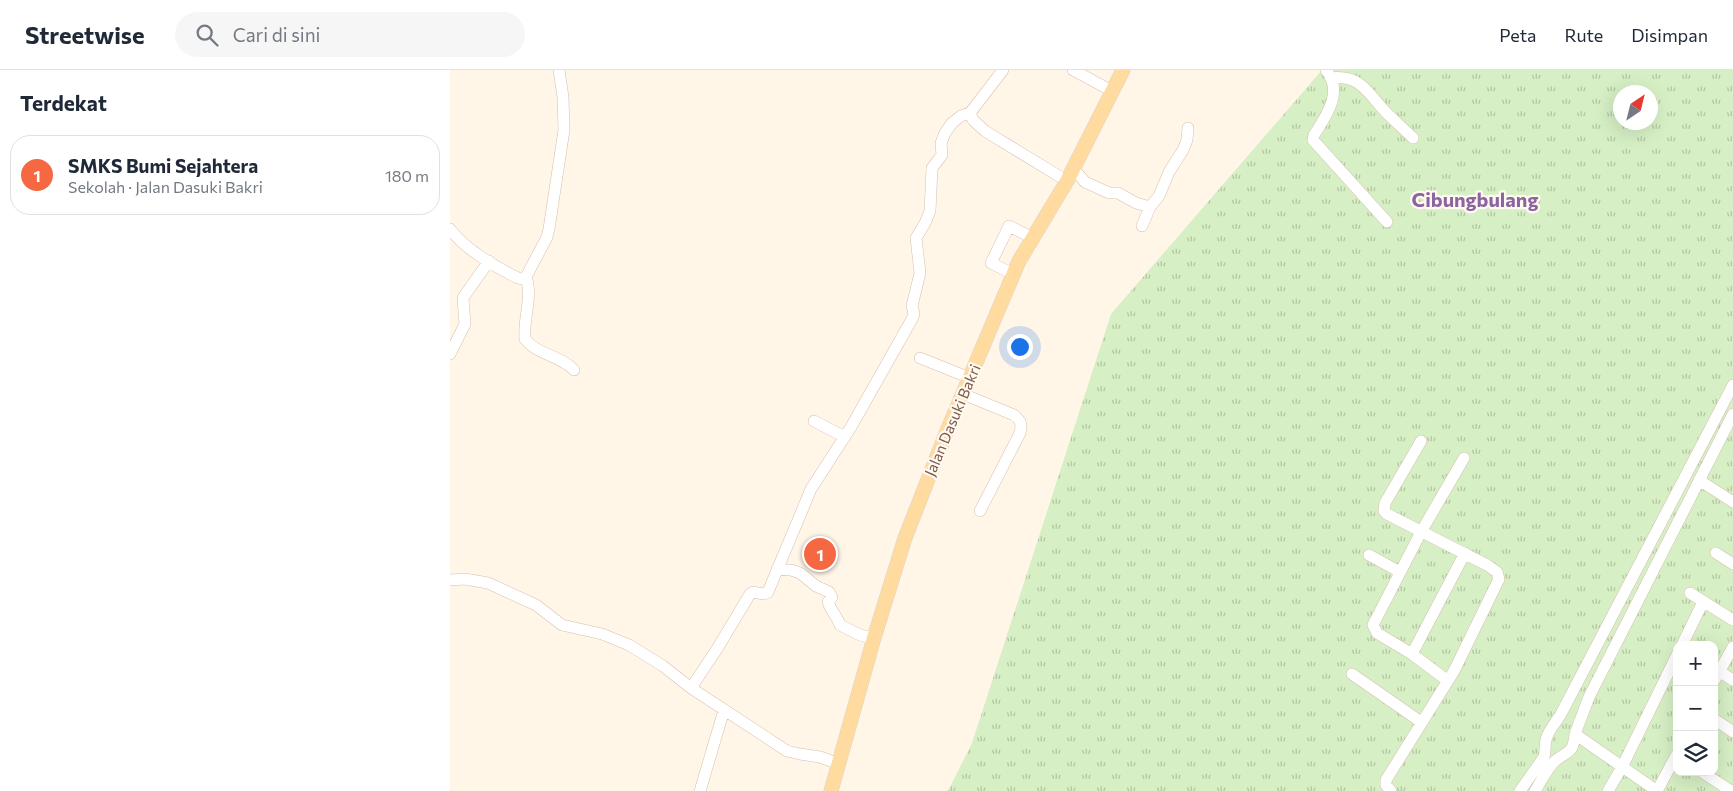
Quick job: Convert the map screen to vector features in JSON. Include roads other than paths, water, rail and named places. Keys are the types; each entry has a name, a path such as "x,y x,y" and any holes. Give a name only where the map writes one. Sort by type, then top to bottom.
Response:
{"main road":[{"name":"Jalan Dasuki Bakri","path":"832,791 874,638 905,538 963,394 1013,274 1067,180 1123,70"}],"street":[{"path":"450,228 461,242 489,261 518,278 526,277 543,245 549,229 564,130 563,98 559,70"},
{"path":"691,688 750,594 753,592 764,594 768,592 811,489 845,437 912,319 914,314 912,306 920,272 916,238 930,211 932,168 942,155 941,143 952,123 970,112 1003,70"},
{"path":"1073,70 1112,91"},
{"path":"1387,222 1313,140 1333,99 1334,91 1328,74 1352,74 1413,138"},
{"path":"970,112 973,120 985,131 1067,180"},
{"path":"1142,226 1150,207 1159,196 1169,172 1185,145 1188,128"},
{"path":"1073,168 1085,182 1109,193 1118,193 1136,203 1150,207"},
{"path":"1013,274 991,263 1009,226 1033,238"},
{"path":"450,354 465,324 463,298 489,261"},
{"path":"526,277 529,284 525,325 526,338 534,348 563,360 574,370"},
{"path":"920,358 970,378"},
{"path":"1520,791 1544,758 1546,738 1558,719 1733,385"},
{"path":"963,394 1014,415 1020,419 1022,425 1020,433 980,511"},
{"path":"1535,791 1556,761 1570,753 1579,721 1590,697 1733,414"},
{"path":"814,421 845,437"},
{"path":"1390,791 1386,785 1386,780 1448,681 1499,579 1499,575 1493,568 1387,514 1384,508 1421,441"},
{"path":"1448,681 1412,654 1377,633 1373,625 1400,572 1464,458"},
{"path":"1699,480 1733,502"},
{"path":"1412,654 1464,553"},
{"path":"1716,553 1733,564"},
{"path":"1369,555 1400,572"},
{"path":"777,569 800,573 816,586 829,592 832,597 828,602 831,610 837,616 840,625 846,630 874,638"},
{"path":"450,580 465,579 488,583 536,605 562,625 614,638 648,656 691,688 787,750 820,757 839,764"},
{"path":"1690,593 1733,620"},
{"path":"1684,641 1703,602"},
{"path":"1718,674 1733,647"},
{"path":"1613,789 1673,663"},
{"path":"1352,674 1421,722"},
{"path":"1718,676 1733,680"},
{"path":"700,791 724,710"},
{"path":"1718,722 1733,732"},
{"path":"1575,734 1657,791 1673,762"},
{"path":"1708,776 1731,791"}],"place":[{"name":"SMKS Bumi Sejahtera","path":"820,554"}],"district":[{"name":"Cibungbulang","path":"1475,199"}]}
